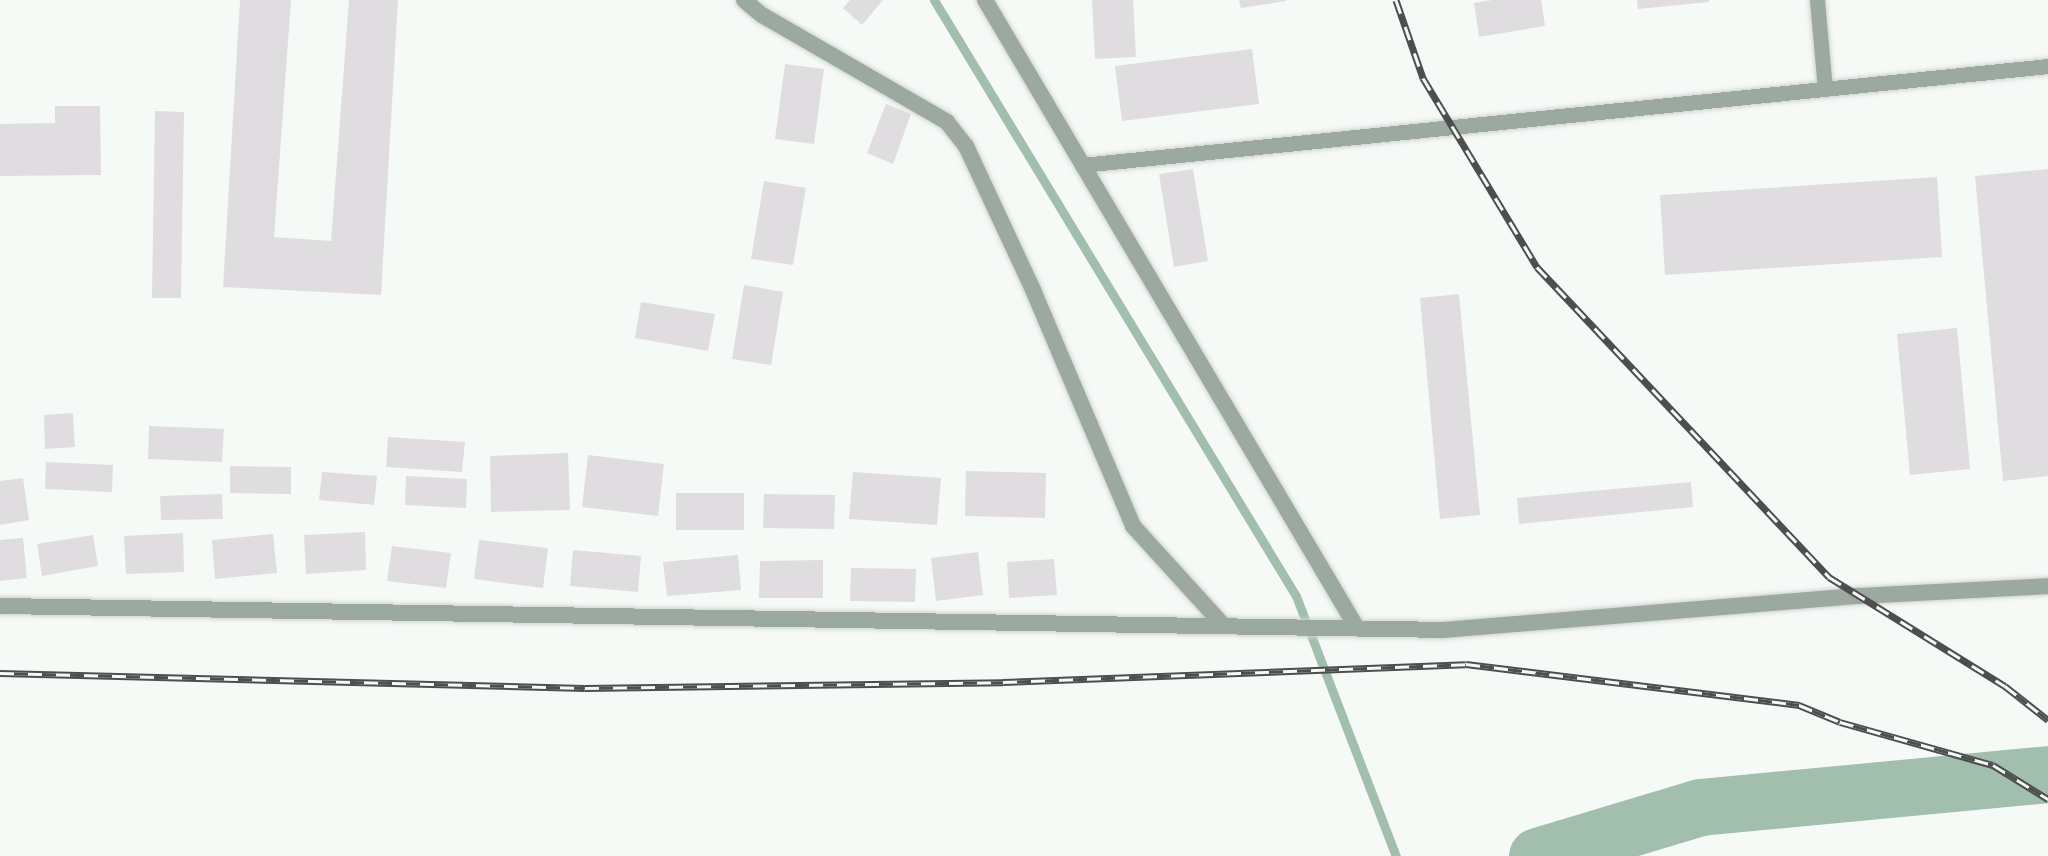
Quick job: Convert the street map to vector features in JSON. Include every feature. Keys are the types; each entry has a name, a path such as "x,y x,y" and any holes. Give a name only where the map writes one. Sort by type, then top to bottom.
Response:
{"street":[{"path":"744,0 762,15 947,122 966,147 1033,290 1133,526 1224,626"},
{"path":"985,0 1357,628"},
{"path":"0,606 1442,630 1858,596 2048,586"}],"lane":[{"path":"1817,0 1825,89"},
{"path":"1082,165 2048,66"}],"building":[{"path":"240,0 291,0 274,237 331,241 349,0 398,0 381,295 223,287"},
{"path":"850,0 883,0 862,25 843,8"},
{"path":"1092,0 1133,0 1136,57 1095,59"},
{"path":"1239,0 1286,0 1286,1 1241,8"},
{"path":"1492,0 1541,0 1545,26 1479,37 1474,3"},
{"path":"1637,0 1709,0 1709,2 1638,9"},
{"path":"1252,49 1259,104 1122,121 1115,66"},
{"path":"785,64 824,69 814,144 775,139"},
{"path":"886,104 911,114 893,164 867,153"},
{"path":"55,106 100,106 101,175 0,176 0,124 55,123"},
{"path":"155,111 184,112 181,298 152,298"},
{"path":"1193,169 1208,261 1174,267 1159,174"},
{"path":"2048,169 2048,476 2003,481 1975,176"},
{"path":"1937,177 1942,257 1665,275 1660,195"},
{"path":"764,181 806,188 793,265 751,259"},
{"path":"744,285 783,292 771,365 732,359"},
{"path":"1459,294 1480,515 1440,519 1420,298"},
{"path":"641,302 715,314 708,351 635,338"},
{"path":"1957,328 1970,469 1910,475 1897,334"},
{"path":"73,413 75,447 45,449 44,415"},
{"path":"149,426 224,429 222,462 148,459"},
{"path":"388,437 465,442 462,472 386,467"},
{"path":"568,453 570,510 491,512 490,456"},
{"path":"588,455 664,464 658,516 582,507"},
{"path":"46,462 113,465 112,492 45,489"},
{"path":"230,466 291,467 291,494 230,493"},
{"path":"966,471 1046,473 1045,518 965,516"},
{"path":"322,472 377,476 374,505 319,500"},
{"path":"853,472 941,478 937,525 849,519"},
{"path":"406,476 467,479 466,508 405,505"},
{"path":"23,478 29,520 0,525 0,481"},
{"path":"1691,482 1693,507 1519,524 1517,498"},
{"path":"676,493 744,493 744,530 676,530"},
{"path":"222,494 223,519 161,520 160,496"},
{"path":"764,494 835,495 834,529 763,528"},
{"path":"365,532 366,570 306,574 304,535"},
{"path":"183,533 184,572 126,574 124,536"},
{"path":"273,534 277,573 215,579 212,540"},
{"path":"93,535 98,566 42,576 37,544"},
{"path":"23,538 27,578 0,581 0,540"},
{"path":"479,540 548,548 543,588 474,579"},
{"path":"392,546 451,553 446,588 387,581"},
{"path":"573,550 641,556 638,592 570,586"},
{"path":"978,552 983,595 936,601 931,558"},
{"path":"738,555 741,590 667,596 663,562"},
{"path":"1054,559 1057,595 1009,598 1007,562"},
{"path":"823,560 823,598 759,598 760,561"},
{"path":"851,568 916,569 915,602 850,601"}],"waterway":[{"path":"934,0 1296,596 1396,856"},
{"path":"1537,856 1700,807 2048,774"}],"railway":[{"path":"1396,0 1423,78 1537,267 1829,577 2005,686 2048,720"},
{"path":"0,673 585,688 1003,682 1466,664 1799,705 1840,722 1993,765 2048,799"}]}
